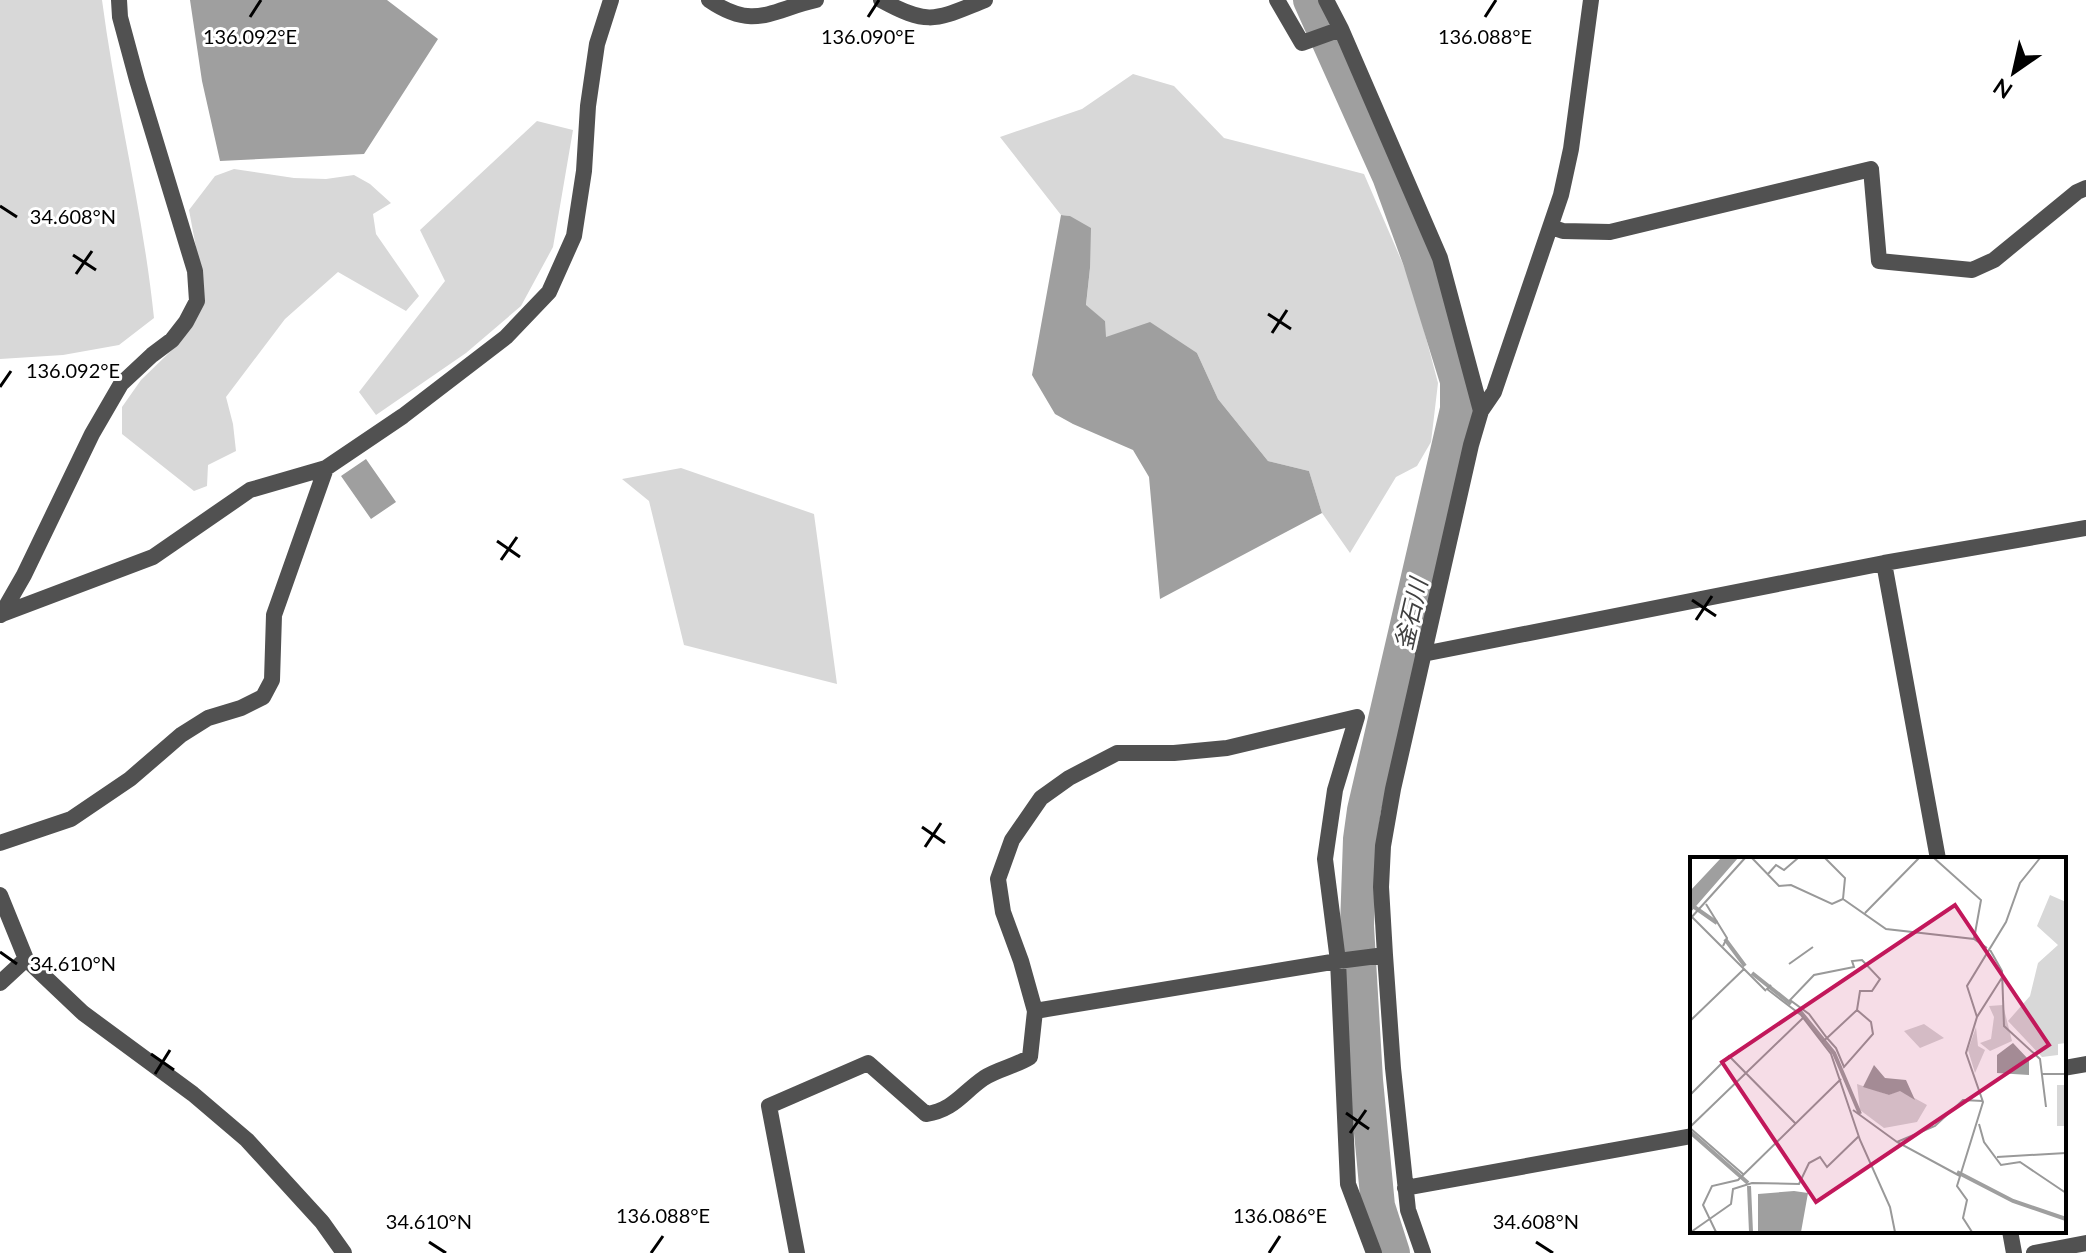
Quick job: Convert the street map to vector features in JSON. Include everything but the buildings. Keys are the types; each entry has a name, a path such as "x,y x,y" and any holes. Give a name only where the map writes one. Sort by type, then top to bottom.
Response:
{"street":[{"path":"1,616 92,434 121,384 172,340 197,301 195,271 137,80 120,17 119,0"},
{"path":"1,616 153,557 250,490 326,468 403,416 506,337 549,292 574,236 597,44 611,0"},
{"path":"709,0 734,14 757,17 816,0"},
{"path":"881,0 904,13 924,19 944,16 985,0"},
{"path":"1277,0 1302,43 1341,29"},
{"path":"1326,0 1440,258 1481,411"},
{"path":"1423,1253 1408,1210 1379,956 1383,846 1393,789 1471,445 1481,411 1494,392 1561,195 1571,149 1591,0"},
{"path":"1551,227 1563,231 1610,232 1871,169 1879,261 1972,270 1994,260 2086,188"},
{"path":"0,843 71,819 130,779 181,735 208,718 241,708 263,697 272,680 274,615 326,468"},
{"path":"1423,654 1884,563 2086,528"},
{"path":"1884,563 1938,857"},
{"path":"797,1253 769,1106 868,1063 926,1114 942,1112 986,1077 1030,1057 1035,1011 1003,912 998,879 1012,840 1041,798 1069,778 1117,753 1174,753 1227,748 1357,717 1335,790 1325,859 1342,960 1348,1184 1374,1253"},
{"path":"0,895 26,959 83,1013 193,1094 247,1140 322,1222 344,1253"},
{"path":"1035,1011 1379,956"},
{"path":"0,983 26,959"},
{"path":"2066,1068 2086,1064"},
{"path":"1405,1188 1690,1136"},
{"path":"2010,1233 2014,1253"},
{"path":"2034,1253 2086,1243"}],"shaded area":[{"path":"0,0 102,0 154,318 119,345 63,355 0,359"},
{"path":"190,0 387,0 438,39 364,154 220,161 202,81"},
{"path":"1133,74 1174,86 1224,138 1364,174 1412,285 1438,383 1431,442 1417,466 1396,477 1350,553 1322,513 1309,471 1268,461 1218,399 1197,353 1105,337 1105,321 1086,306 1090,268 1070,216 1061,215 1000,137 1082,109"},
{"path":"537,121 573,130 553,247 521,306 466,353 376,415 359,392 445,281 420,230"},
{"path":"234,169 294,178 326,179 354,175 370,184 391,203 373,214 376,234 419,296 406,311 338,272 285,319 226,397 236,451 208,465 207,486 194,491 122,434 122,407 141,380 192,326 203,285 189,210 215,176"},
{"path":"1061,215 1070,216 1091,228 1086,305 1105,321 1106,337 1150,322 1197,353 1218,399 1268,461 1309,471 1322,513 1160,599 1149,477 1133,450 1055,414 1032,375"},
{"path":"366,459 396,502 371,519 341,476"},
{"path":"681,468 814,514 837,684 684,645 649,501 622,479"}],"waterway":[{"name":"釜石川","path":"1310,0 1389,176 1420,261 1457,381 1457,409 1364,810 1360,839 1357,926 1366,1080 1378,1206 1393,1253"}]}
